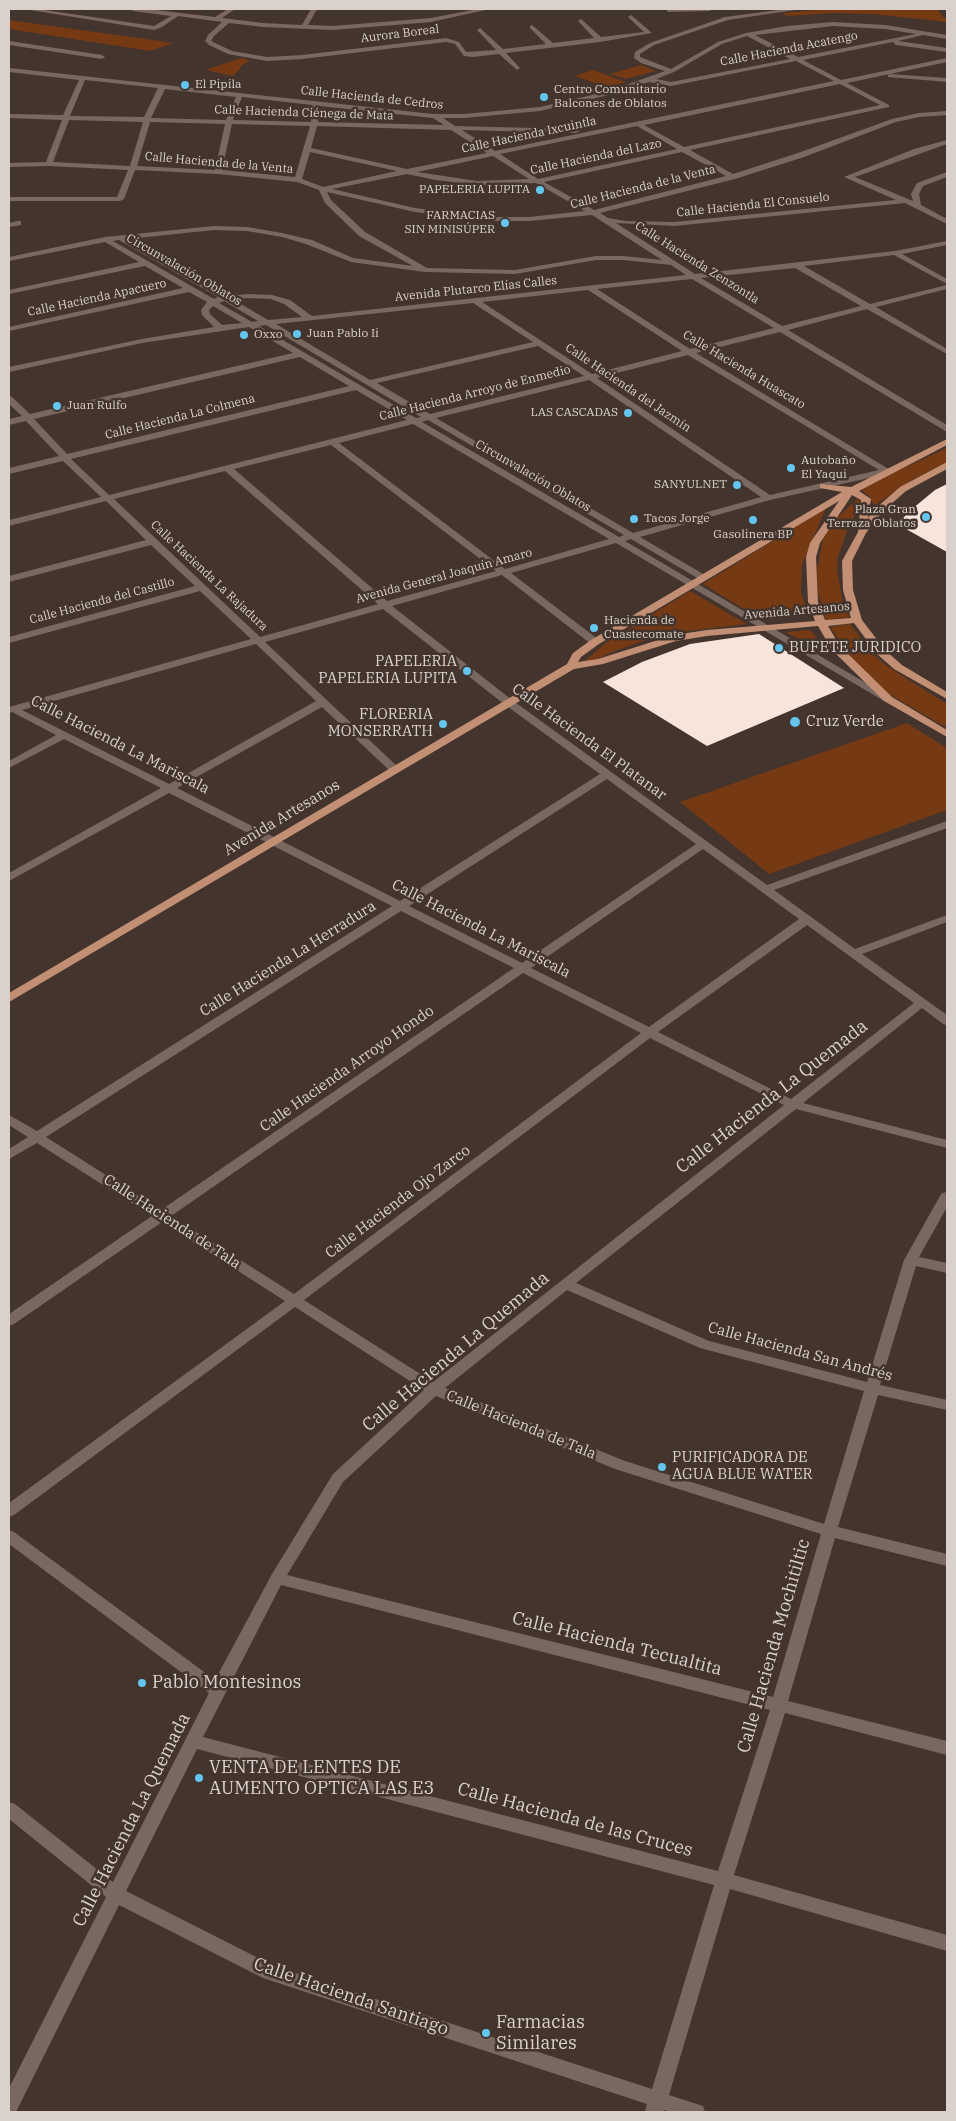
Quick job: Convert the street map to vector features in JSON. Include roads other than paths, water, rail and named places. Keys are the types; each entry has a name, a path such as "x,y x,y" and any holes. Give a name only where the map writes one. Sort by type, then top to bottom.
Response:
{"main road":[{"name":"Avenida Artesanos","path":"571,666 577,655 595,642 702,577 851,490 947,442"},
{"name":"Avenida Artesanos","path":"9,998 571,666 599,662 674,638 857,620 848,590 848,561 862,533 878,510 903,489 947,465"},
{"path":"823,486 851,490 866,499 862,533"},
{"path":"851,490 815,543 811,557 813,602 821,623 836,648 888,699"},
{"path":"857,620 881,652 898,668 947,696"},
{"name":"Circunvalación Oblatos","path":"888,699 947,734"}],"street":[{"path":"27,9 154,28 176,15"},
{"path":"134,9 156,10 176,15 263,26 304,27 375,25 431,20 487,9"},
{"path":"216,20 232,9"},
{"path":"304,27 314,9"},
{"path":"465,9 473,13"},
{"path":"668,10 710,9"},
{"path":"672,71 644,62 637,58 637,53 652,44 718,21 778,9 800,9"},
{"name":"Aurora Boreal","path":"227,21 211,35 209,42 230,53 261,59 302,57 446,40 457,43 466,55 649,34 631,17"},
{"path":"581,22 600,40"},
{"name":"Calle Hacienda de Cedros","path":"9,70 434,116 464,116 549,108 610,93 672,71 720,43 748,34 832,24 885,27 932,33 947,37"},
{"path":"532,27 552,46"},
{"path":"480,30 517,68"},
{"name":"Calle Hacienda Acatengo","path":"650,80 671,84 795,58 932,33"},
{"path":"748,34 840,82"},
{"path":"883,42 947,50"},
{"path":"9,43 102,57"},
{"name":"Calle Hacienda Ixcuintla","path":"322,189 947,60"},
{"path":"873,75 947,80"},
{"path":"49,164 83,78"},
{"name":"Calle Hacienda del Lazo","path":"307,148 406,172 477,183 537,181 887,106 840,82"},
{"path":"9,199 118,200 133,167 147,119 162,87"},
{"path":"218,172 229,122 240,95"},
{"path":"298,180 314,125 316,104"},
{"name":"Calle Hacienda de la Venta","path":"9,165 49,164 133,167 218,172 298,180 322,189 415,210 473,218 529,219 592,213 732,177 801,155 894,120 919,115 947,113"},
{"name":"Calle Hacienda Ciénega de Mata","path":"9,116 314,125 451,126 598,132"},
{"name":"Calle Hacienda Zenzontla","path":"434,116 537,181 604,219 693,276 947,429"},
{"name":"Calle Hacienda de Cedros","path":"451,126 464,116"},
{"path":"638,124 732,177"},
{"path":"947,142 917,151 848,177 918,206 947,222"},
{"path":"918,206 915,194 920,185 947,174"},
{"path":"322,189 328,201 362,234 425,270"},
{"name":"Calle Hacienda El Consuelo","path":"604,219 626,223 674,224 906,201"},
{"path":"936,215 947,211"},
{"path":"9,225 18,223"},
{"path":"9,259 105,239 203,228 258,230 302,240 351,260 425,270 515,272 596,258 623,258 672,263"},
{"name":"Circunvalación Oblatos","path":"120,237 635,536 702,577"},
{"name":"Circunvalación Oblatos","path":"105,239 888,699"},
{"name":"Avenida Plutarco Elías Calles","path":"9,370 142,341 220,328 796,265 895,253 947,243"},
{"path":"895,253 947,282"},
{"path":"9,292 147,263"},
{"path":"796,265 947,352"},
{"name":"Calle Hacienda Huascato","path":"590,288 689,352 887,471"},
{"name":"Calle Hacienda Arroyo de Enmedio","path":"9,523 947,288"},
{"name":"Calle Hacienda Apacuero","path":"9,329 191,289"},
{"path":"220,328 206,315 205,310 213,302 226,298 260,295 272,297 286,302 310,318"},
{"name":"Calle Hacienda del Jazmín","path":"474,300 768,498"},
{"path":"371,382 540,343"},
{"path":"9,422 301,354"},
{"name":"Calle Hacienda La Colmena","path":"9,472 357,387"},
{"name":"Calle Hacienda La Rajadura","path":"9,399 65,458 394,769"},
{"path":"333,442 502,573 595,642"},
{"name":"Calle Hacienda El Platanar","path":"228,469 385,604 508,702 947,1021"},
{"name":"Avenida General Joaquín Amaro","path":"11,710 768,498 887,471"},
{"path":"9,579 154,541"},
{"name":"Calle Hacienda del Castillo","path":"9,640 202,587"},
{"path":"9,878 323,702"},
{"name":"Calle Hacienda La Mariscala","path":"11,710 64,735 786,1102 947,1144"},
{"path":"9,765 64,735"},
{"name":"Calle Hacienda La Herradura","path":"9,1154 402,907 608,774"},
{"path":"766,889 947,824"},
{"name":"Calle Hacienda Arroyo Hondo","path":"9,1321 703,844"},
{"path":"854,953 947,918"},
{"name":"Calle Hacienda Ojo Zarco","path":"9,1511 294,1301 649,1033 807,919"},
{"name":"Calle Hacienda La Quemada","path":"9,2106 192,1741 277,1578 338,1478 434,1389 922,1002"},
{"name":"Calle Hacienda de Tala","path":"9,1119 434,1389 620,1465 829,1531 947,1560"},
{"name":"Calle Hacienda Mochitiltic","path":"656,2107 724,1880 780,1706 871,1388 911,1260 947,1196"},
{"path":"911,1260 947,1268"},
{"name":"Calle Hacienda San Andrés","path":"565,1284 705,1345 871,1388 947,1405"},
{"path":"9,1536 218,1691"},
{"name":"Calle Hacienda Tecualtita","path":"277,1578 947,1748"},
{"name":"Calle Hacienda de las Cruces","path":"192,1741 724,1880 947,1942"},
{"name":"Calle Hacienda Santiago","path":"9,1809 115,1894 269,1972 656,2107 696,2112"}],"place":[{"name":"El Pipila","path":"185,85"},
{"name":"Centro Comunitario Balcones de Oblatos","path":"544,97"},
{"name":"PAPELERIA LUPITA","path":"540,190"},
{"name":"FARMACIAS SIN MINISÚPER","path":"505,223"},
{"name":"Juan Pablo Ii","path":"297,334"},
{"name":"Oxxo","path":"244,335"},
{"name":"Juan Rulfo","path":"57,406"},
{"name":"LAS CASCADAS","path":"628,413"},
{"name":"Autobaño El Yaqui","path":"791,468"},
{"name":"SANYULNET","path":"737,485"},
{"name":"Plaza Gran Terraza Oblatos","path":"926,517"},
{"name":"Tacos Jorge","path":"634,519"},
{"name":"Gasolinera BP","path":"753,520"},
{"name":"Hacienda de Cuastecomate","path":"594,628"},
{"name":"BUFETE JURIDICO","path":"779,648"},
{"name":"PAPELERIA PAPELERIA LUPITA","path":"467,671"},
{"name":"Cruz Verde","path":"795,722"},
{"name":"FLORERIA MONSERRATH","path":"443,724"},
{"name":"PURIFICADORA DE AGUA BLUE WATER","path":"662,1467"},
{"name":"Pablo Montesinos","path":"142,1683"},
{"name":"VENTA DE LENTES DE AUMENTO OPTICA LAS E3","path":"199,1778"},
{"name":"Farmacias Similares","path":"486,2033"}]}
